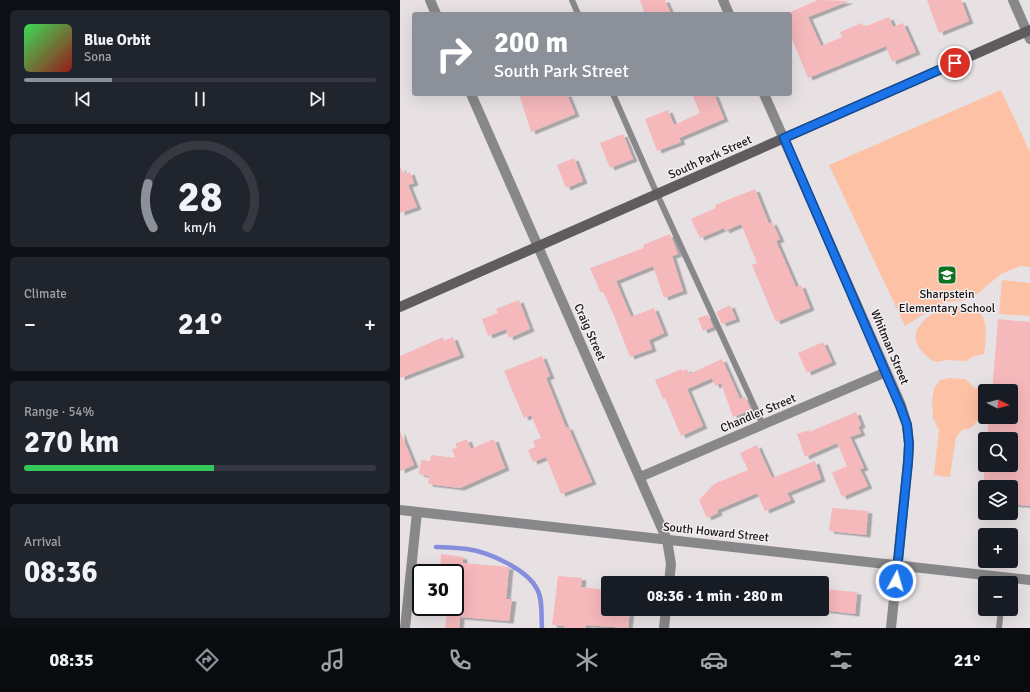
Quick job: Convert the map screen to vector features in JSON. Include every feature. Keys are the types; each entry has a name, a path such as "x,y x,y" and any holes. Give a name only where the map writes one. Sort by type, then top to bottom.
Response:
{"main road":[{"name":"South Park Street","path":"400,307 784,138 1029,33"}],"street":[{"path":"430,0 435,12"},
{"path":"723,0 728,12"},
{"path":"1013,0 1029,33"},
{"name":"Craig Street","path":"472,96 667,540 671,564 670,576"},
{"name":"Whitman Street","path":"765,96 886,372 907,425 909,444 891,628"},
{"name":"Chandler Street","path":"640,477 886,372"},
{"name":"South Howard Street","path":"400,510 897,566 978,577"},
{"path":"404,628 417,512"},
{"name":"South Howard Street","path":"1018,580 1030,580"},
{"path":"664,628 665,616"}],"lane":[{"path":"572,0 577,12"},
{"path":"614,96 763,425"},
{"path":"999,628 1000,616"}],"shaded area":[{"path":"1001,90 1030,152 1030,267 1020,266 1001,274 976,295 965,300 947,302 933,308 905,326 829,165"},
{"path":"1002,280 1030,283 1030,316 999,314"},
{"path":"947,306 970,308 978,311 982,316 985,323 986,332 984,354 972,357 966,361 948,360 935,362 924,354 918,346 916,338 917,331 928,317"},
{"path":"949,378 966,379 973,387 978,388 978,420 971,428 962,430 956,437 950,477 934,475 939,430 933,418 932,402 934,388 940,380"}],"building":[{"path":"640,0 665,0 670,12 644,12"},
{"path":"818,0 849,1 808,17 821,46 842,37 840,32 862,23 864,27 889,17 893,27 903,23 916,52 892,62 886,46 808,78 792,39 792,12 791,12"},
{"path":"927,0 961,0 969,21 939,33"},
{"path":"520,96 568,96 575,114 531,132"},
{"path":"693,96 715,96 724,119 679,138 681,142 657,151 645,119 668,110 674,125 700,113"},
{"path":"623,134 633,159 610,168 600,143"},
{"path":"574,158 583,181 566,188 557,165"},
{"path":"400,167 404,174 410,172 414,183 408,185 417,207 400,213"},
{"path":"755,189 769,224 772,222 780,239 776,241 796,287 801,285 810,308 776,322 752,265 757,263 741,224 725,231 724,228 700,238 691,219 716,208 715,205"},
{"path":"670,234 678,254 672,256 683,291 664,298 653,266 616,281 631,317 654,308 664,333 649,340 652,349 630,357 613,313 603,292 601,293 590,268 644,248 643,245"},
{"path":"519,300 530,329 509,338 506,329 488,336 482,319 498,313 496,309"},
{"path":"730,305 736,319 722,324 716,312"},
{"path":"708,315 713,327 703,331 698,318"},
{"name":"Sharpstein Elementary School","path":"998,319 1030,322 1030,506 1018,505 1018,480 984,480 984,472 1018,472 1018,432 988,432 988,424 1018,424 1018,384 993,384"},
{"path":"443,337 444,341 453,337 460,355 400,378 400,356"},
{"path":"823,342 832,362 807,373 798,353"},
{"path":"542,356 550,376 546,378 566,428 568,427 592,482 561,494 546,457 533,462 528,450 535,447 533,441 541,438 531,415 524,418 504,371"},
{"path":"722,359 740,399 745,397 751,410 733,417 721,383 715,386 712,378 687,389 703,426 681,436 665,398 663,399 655,380 682,369 682,371 687,369 689,374"},
{"path":"856,412 861,425 858,427 861,433 850,437 864,468 860,469 868,486 842,497 832,473 847,466 837,443 805,457 797,434 809,430 809,432"},
{"path":"400,431 414,465 400,471"},
{"path":"467,439 471,449 494,439 505,468 460,488 428,484 429,476 419,474 421,460 430,461 431,455 455,458 452,449 457,448 455,444"},
{"path":"757,445 772,478 815,461 821,479 787,493 791,500 765,511 757,493 717,510 718,513 707,518 699,500 714,484 748,470 740,453"},
{"path":"832,508 868,511 866,535 829,531"},
{"path":"441,554 463,557 463,563 509,567 506,599 512,599 509,621 460,617 459,628 445,628 447,616 464,616 464,564 440,564"},
{"path":"558,576 582,578 581,587 601,589 601,616 629,616 628,628 586,625 586,628 564,628 564,626 552,625"},
{"path":"829,590 857,592 855,614 829,611"}],"waterway":[{"path":"436,547 476,551 496,558 516,568 532,582 539,593 542,628"}],"place":[{"name":"Sharpstein Elementary School","path":"947,275"}],"route":[{"path":"896,581 908,462 909,444 907,425 886,372 784,138 955,63"}]}
